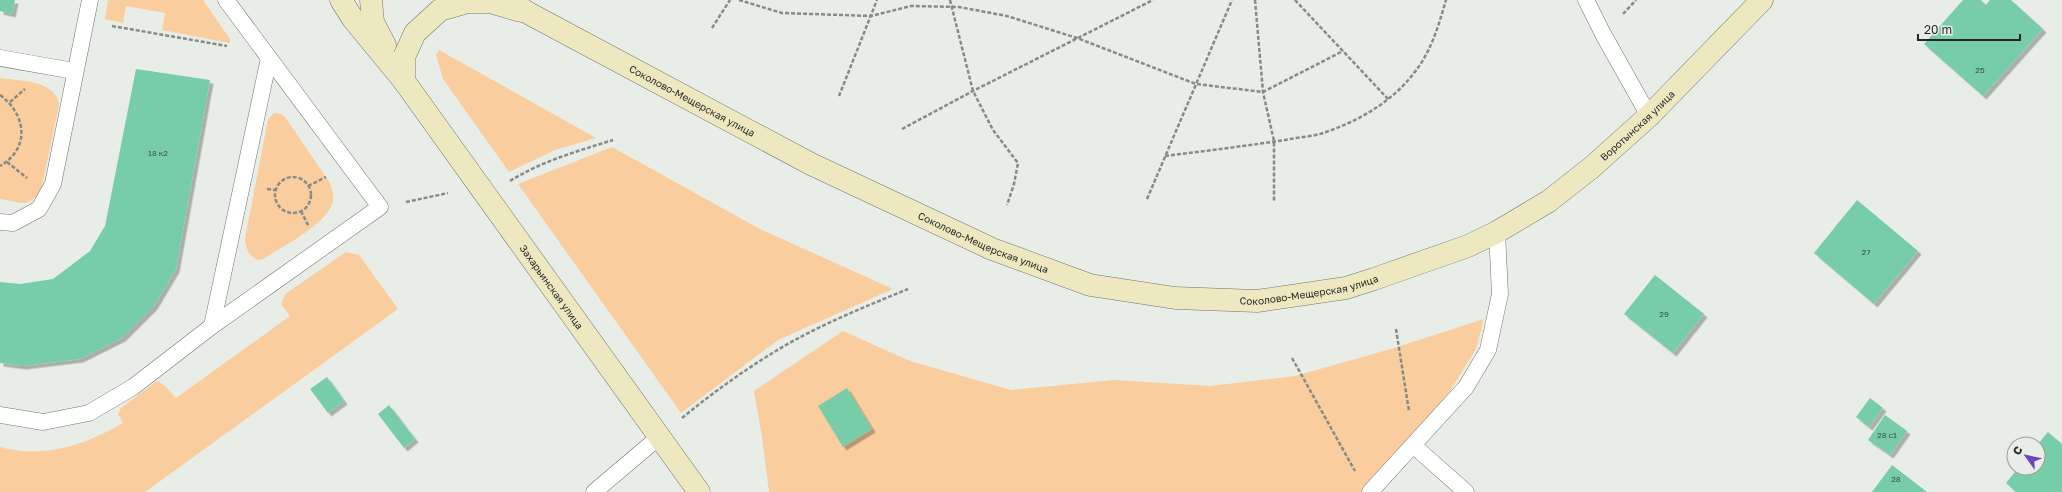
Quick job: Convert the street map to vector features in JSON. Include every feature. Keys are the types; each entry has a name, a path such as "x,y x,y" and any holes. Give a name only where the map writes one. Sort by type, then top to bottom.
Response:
{"street":[{"name":"Захарьинская улица","path":"341,0 358,25 404,82 699,492"},
{"name":"Захарьинская улица","path":"371,0 373,22 404,82"},
{"name":"Соколово-Мещерская улица","path":"508,0 530,14 811,164 992,249 1090,285 1175,298 1257,301 1346,288 1468,246 1496,232"},
{"name":"Воротынская улица","path":"1496,232 1549,201 1591,168 1649,116 1762,0"},
{"path":"404,82 404,57 415,33 440,10 468,2 490,2 530,14"}],"lane":[{"path":"0,222 13,223 39,209 53,184 74,71 90,0"},
{"path":"0,415 43,422 89,413 132,387 212,326 380,207 226,0"},
{"path":"1586,0 1603,34 1649,116"},
{"path":"0,58 74,71"},
{"path":"212,326 269,58"},
{"path":"1370,492 1414,446 1466,387 1488,350 1500,294 1496,232"},
{"path":"594,492 658,437"},
{"path":"1414,446 1466,492"}],"path":[{"path":"712,28 730,0"},
{"path":"739,0 782,13 871,16 910,6 951,6 1007,16 1077,38 1196,84 1263,92 1343,51"},
{"path":"839,96 877,0"},
{"path":"950,0 973,91 993,130 1018,163 1014,184 1007,205"},
{"path":"902,129 973,91 1153,0"},
{"path":"1147,199 1232,0"},
{"path":"1256,0 1263,92 1274,141 1274,201"},
{"path":"1295,0 1388,99"},
{"path":"1165,156 1324,133 1354,122 1388,99 1402,87 1417,69 1430,48 1439,27 1446,0"},
{"path":"111,25 228,47"},
{"path":"0,95 10,102 18,113 21,126 21,139 16,152 7,162 0,166"},
{"path":"486,196 526,171 573,152 613,140"},
{"path":"294,177 305,181 311,192 309,203 306,208 296,213 284,210 280,207 276,196 279,185 283,180 294,177"},
{"path":"380,207 452,192"},
{"path":"658,437 706,399 771,353 847,314 908,289"},
{"path":"1396,329 1414,446"},
{"path":"1292,358 1356,472"}],"shaded area":[{"path":"108,0 203,0 230,39 230,43 162,30 165,13 126,6 123,23 105,19"},
{"path":"439,50 596,138 555,150 509,172 443,79 436,55"},
{"path":"0,78 26,81 44,86 51,90 56,96 59,104 41,191 32,200 23,203 0,199"},
{"path":"274,113 281,114 285,117 330,183 333,199 328,212 312,228 263,259 258,260 248,252 245,239 268,119"},
{"path":"612,147 760,229 893,289 778,340 681,413 518,184"},
{"path":"346,252 359,255 398,309 145,492 0,492 0,447 32,451 48,450 64,448 94,438 123,423 118,414 121,408 157,381 164,385 176,398 290,316 281,304 285,294"},
{"path":"1484,319 1476,349 1450,391 1363,492 769,492 754,391 843,331 910,361 1011,390 1114,380 1210,386 1295,376 1391,349"}],"building":[{"path":"0,0 15,0 12,14 0,11"},
{"path":"1963,0 1981,0 1986,5 1990,0 2011,0 2043,29 1983,96 1924,44"},
{"path":"136,69 210,80 176,269 154,306 122,338 80,359 23,366 0,363 0,282 20,284 53,279 90,251 105,226"},
{"path":"1857,200 1918,251 1874,304 1814,253"},
{"path":"1655,275 1704,314 1673,353 1624,314"},
{"path":"327,377 344,401 328,413 310,389"},
{"path":"847,388 872,429 843,447 818,406"},
{"path":"1870,398 1883,408 1869,427 1856,417"},
{"path":"389,405 415,439 404,448 378,414"},
{"path":"1885,415 1907,431 1890,455 1868,440"},
{"path":"2048,432 2062,444 2062,492 2016,492 2006,483 2012,476 2046,476 2046,436 2045,436"},
{"path":"1892,465 1927,492 1872,492"}]}
